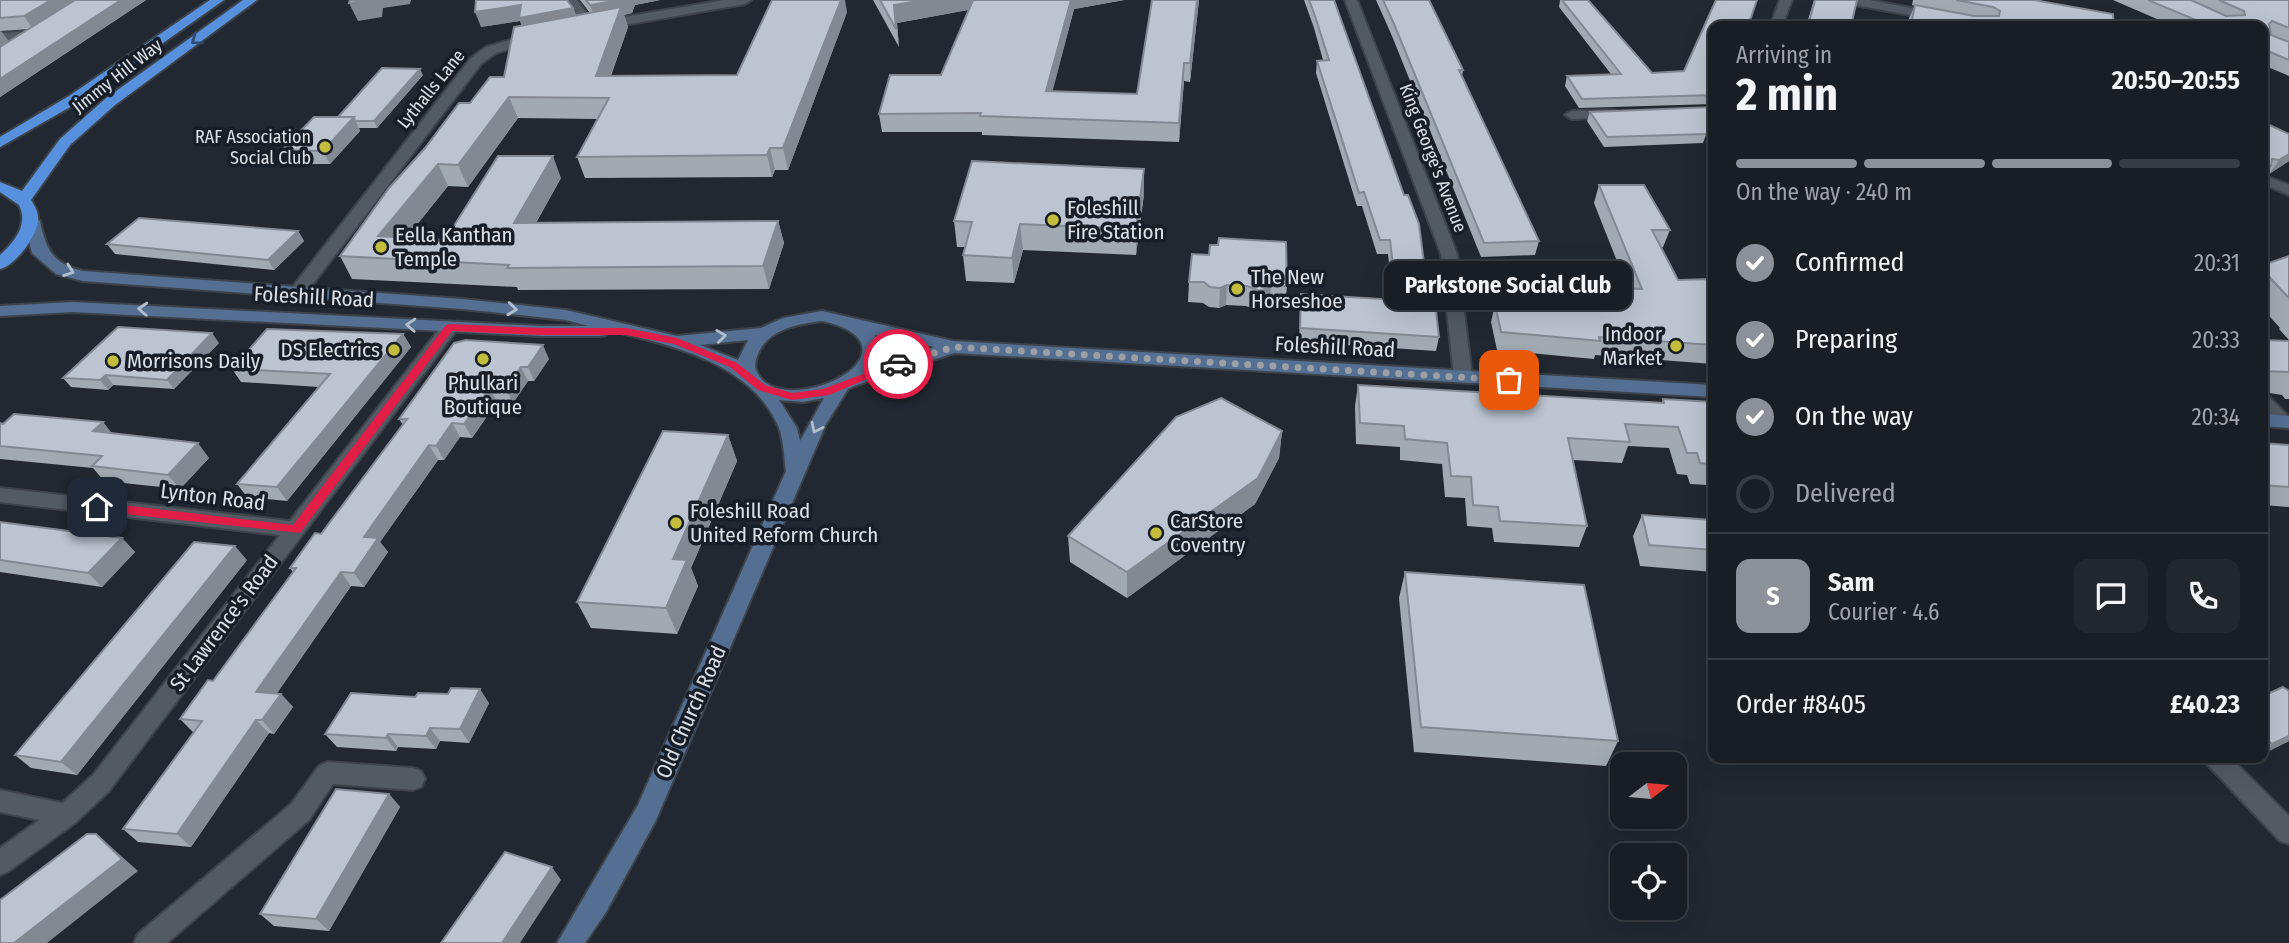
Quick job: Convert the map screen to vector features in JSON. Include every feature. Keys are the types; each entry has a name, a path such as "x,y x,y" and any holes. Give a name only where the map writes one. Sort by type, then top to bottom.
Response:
{"highway":[{"name":"Jimmy Hill Way","path":"0,143 74,99 218,0"},
{"name":"Jimmy Hill Way","path":"24,199 65,142 101,110 251,0"},
{"path":"0,186 17,193 32,212 32,221 25,238 0,264"}],"main road":[{"name":"Foleshill Road","path":"32,221 38,250 62,271 83,276 462,304 553,314 677,341 733,365 759,385"},
{"name":"Foleshill Road","path":"0,311 73,307 540,331 626,331"},
{"path":"759,385 792,396 810,396 843,385 867,364 872,347 868,336 860,327 839,318 801,318 765,333 750,349 746,364 748,372 788,428 796,472"},
{"name":"Foleshill Road","path":"860,327 902,333 954,347 1708,391"},
{"name":"Foleshill Road","path":"677,341 765,333"},
{"name":"Foleshill Road","path":"843,385 954,347"},
{"name":"Old Church Road","path":"570,943 597,903 647,812 817,423 843,385"}],"street":[{"path":"571,0 585,28 745,0"},
{"name":"King George's Avenue","path":"1351,0 1449,254 1463,377"},
{"path":"1778,21 1786,0"},
{"path":"1850,0 1960,21"},
{"path":"0,37 40,32 14,49"},
{"name":"Lythalls Lane","path":"297,293 475,61 491,50 509,43 545,35"},
{"path":"1572,115 1624,113"},
{"name":"St Lawrence's Road","path":"0,863 66,815 101,783 450,327"},
{"name":"Lynton Road","path":"0,495 296,529"},
{"path":"2221,763 2289,833"},
{"path":"147,943 300,811 327,773 413,779"},
{"path":"0,801 66,815"}],"building":[{"path":"0,0 51,0 24,16 0,18"},
{"path":"75,0 121,0 0,79 0,47"},
{"path":"476,0 567,0 573,8 519,18 521,5 475,12"},
{"path":"586,0 620,0 590,5"},
{"path":"772,0 841,0 783,148 770,148 767,155 577,157 609,98 509,97 458,165 438,164 378,236 445,240 498,156 553,156 514,223 778,221 763,266 507,268 509,265 340,256 389,188 425,148 459,103 470,103 490,77 504,77 514,27 621,7 596,76 737,75"},
{"path":"880,0 924,0 894,5 896,29"},
{"path":"973,0 1071,0 1046,91 1137,94 1152,0 1197,0 1190,63 1184,63 1179,123 980,116 981,113 879,114 890,75 941,75"},
{"path":"1309,0 1334,0 1404,195 1408,195 1419,224 1429,302 1435,302 1439,337 1300,328 1301,294 1397,300 1390,240 1380,240 1364,192 1359,193 1317,61 1329,60"},
{"path":"1383,0 1429,0 1539,241 1484,243"},
{"path":"1562,0 1588,0 1652,73 1684,71 1716,0 1757,0 1750,21 1708,21 1708,95 1582,99 1567,76 1621,74"},
{"path":"1815,0 1857,0 1852,21 1809,21"},
{"path":"1956,0 2034,0 2113,14 2114,21 1912,20 1915,5 1974,16 1999,16 2000,11 1993,7"},
{"path":"2148,0 2191,0 2226,16 2245,15 2244,11 2219,0 2289,0 2289,28 2272,21 2269,24 2271,35 2289,42 2289,60 2268,51 2268,21 2198,21"},
{"path":"382,68 420,69 374,121 338,117"},
{"path":"1708,107 1708,131 1707,134 1607,137 1590,112"},
{"path":"314,117 354,117 323,151 282,150"},
{"path":"2268,124 2289,134 2289,154 2279,160 2272,159 2268,168"},
{"name":"Foleshill Fire Station","path":"972,161 1144,169 1136,229 1020,224 1012,258 963,255 972,222 954,221"},
{"path":"1599,185 1644,185 1670,230 1652,230 1678,280 1708,279 1708,345 1599,337 1600,341 1501,332 1495,304 1561,307 1558,292 1619,295 1617,288 1642,289"},
{"path":"139,218 298,231 268,260 107,244"},
{"path":"1219,238 1286,242 1287,286 1271,286 1260,291 1247,286 1227,285 1220,288 1210,287 1204,282 1189,282 1192,254 1209,255 1210,245 1218,245"},
{"path":"2289,256 2289,298 2268,275 2268,263"},
{"path":"118,327 212,333 167,380 106,375 100,380 63,378"},
{"path":"267,329 403,334 277,487 237,484 330,374 232,369"},
{"path":"466,340 543,345 528,367 521,367 506,389 490,388 464,424 452,423 436,446 429,445 364,537 378,538 354,573 341,572 256,692 281,694 262,720 256,720 177,834 123,829 202,721 180,719 208,680 213,681 296,568 290,568 315,533 321,534 407,419 399,419 454,343"},
{"path":"2268,340 2289,341 2289,372 2268,371"},
{"path":"1358,385 1664,403 1663,399 1708,402 1708,464 1700,463 1697,453 1687,453 1678,427 1625,424 1630,442 1568,438 1587,526 1500,521 1498,507 1473,505 1471,477 1451,476 1447,443 1405,439 1404,426 1360,423"},
{"name":"CarStore Coventry","path":"1221,398 1282,431 1258,478 1127,572 1068,536 1176,417"},
{"path":"14,414 103,422 93,431 198,443 168,475 92,466 102,456 0,446 0,423 3,424"},
{"path":"663,431 728,435 673,559 687,560 666,608 577,602"},
{"path":"2268,443 2289,445 2289,487 2268,485"},
{"path":"1642,515 1708,520 1708,550 1649,545"},
{"path":"0,522 122,538 88,573 0,560"},
{"path":"194,542 235,546 61,762 15,755"},
{"path":"1405,572 1584,585 1618,741 1421,727"},
{"path":"2283,687 2289,691 2289,736 2272,744 2268,740 2268,694"},
{"path":"451,688 480,689 460,729 430,728 426,736 388,734 386,738 325,734 351,693 415,697 418,693 448,694"},
{"path":"336,789 389,794 316,919 260,914"},
{"path":"87,834 96,834 122,859 14,943 0,943 0,900"},
{"path":"505,852 552,867 502,943 441,943"}],"way so far":[{"path":"898,364 954,347 1509,380"}],"place":[{"name":"RAF Association Social Club","path":"325,147"},
{"name":"Foleshill Fire Station","path":"1053,220"},
{"name":"Eella Kanthan Temple","path":"381,247"},
{"name":"The New Horseshoe","path":"1237,289"},
{"name":"Indoor Market","path":"1676,346"},
{"name":"DS Electrics","path":"394,350"},
{"name":"Phulkari Boutique","path":"483,359"},
{"name":"Morrisons Daily","path":"113,361"},
{"name":"Parkstone Social Club","path":"1509,380"},
{"name":"Foleshill Road United Reform Church","path":"676,523"},
{"name":"CarStore Coventry","path":"1156,533"}],"route":[{"path":"97,507 296,529 450,327 626,331 677,341 733,365 761,387 780,395 792,396 825,393 898,364"}]}
